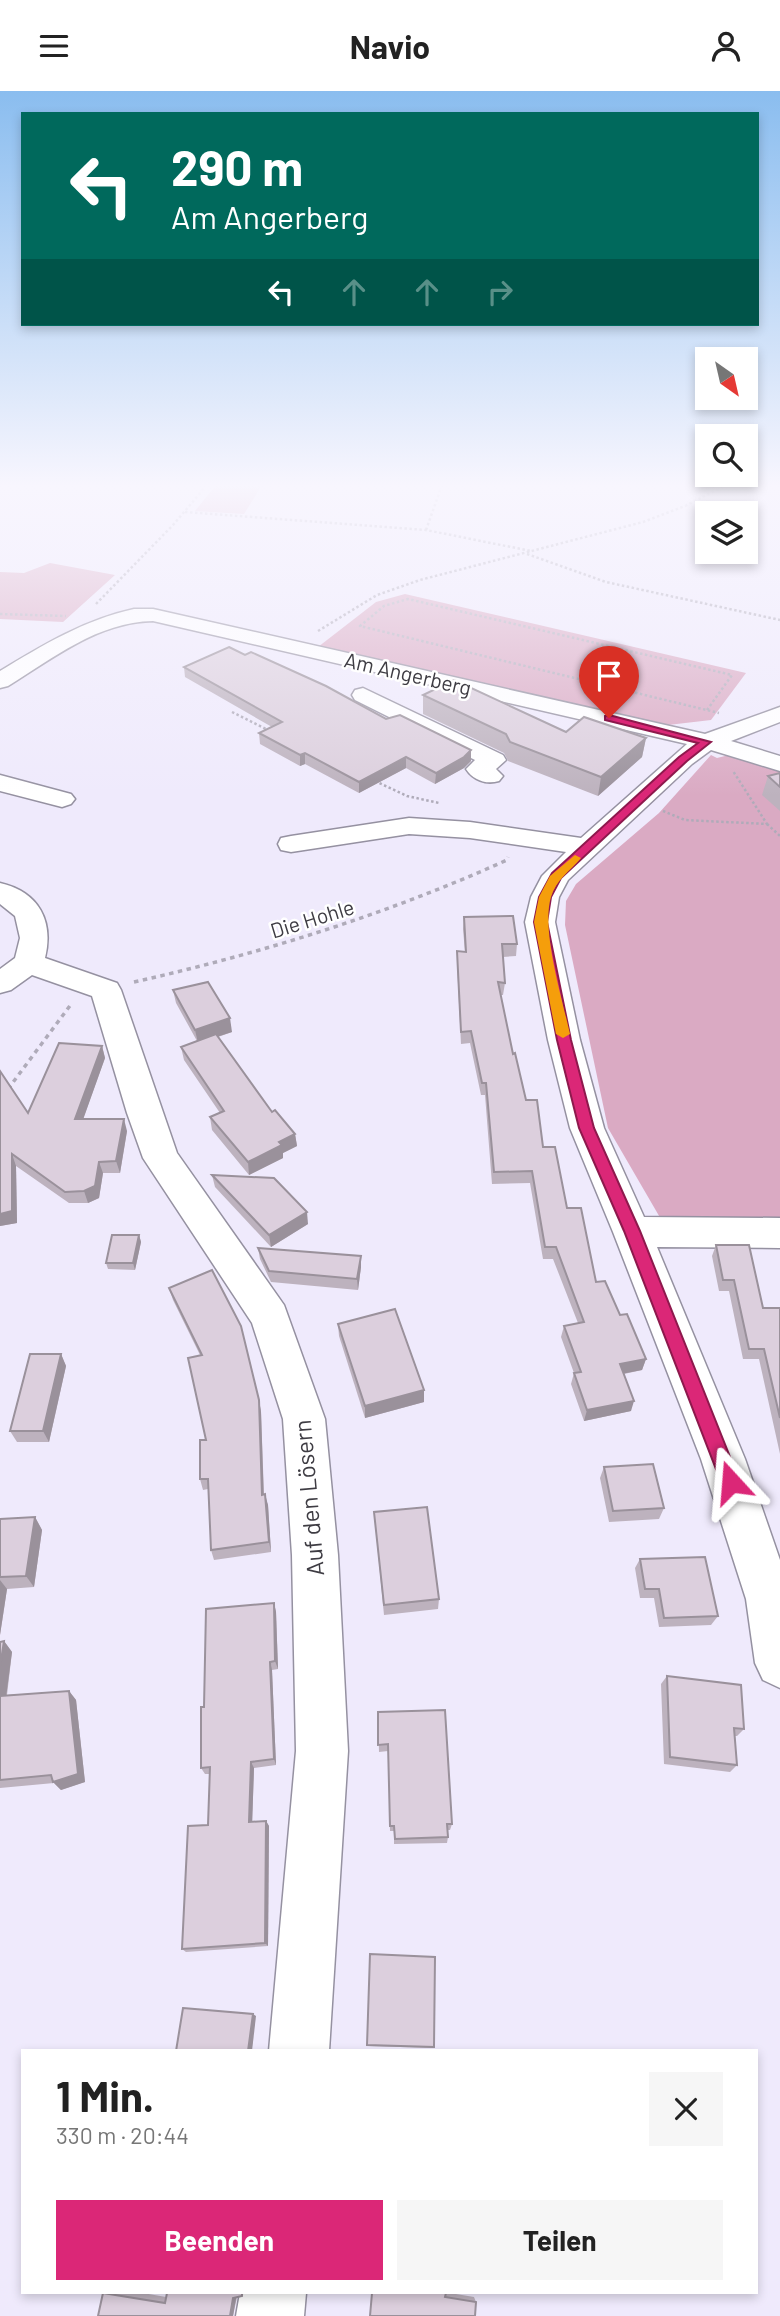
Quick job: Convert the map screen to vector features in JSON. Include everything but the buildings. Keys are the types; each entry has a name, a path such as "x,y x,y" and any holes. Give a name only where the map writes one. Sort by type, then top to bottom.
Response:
{"street":[{"name":"Am Angerberg","path":"0,681 59,646 98,618 137,613 713,743 780,764"},
{"path":"363,695 494,760 478,769 489,776"},
{"path":"779,707 683,759 556,876 545,897 540,922 564,1040 587,1128 632,1231 727,1472 770,1599 780,1663"},
{"path":"0,783 62,799"},
{"path":"290,844 409,827 470,830 587,847"},
{"path":"0,891 29,912 35,938 14,973 97,986"},
{"name":"Auf den Lösern","path":"97,986 161,1158 270,1317 304,1419 315,1555 322,1751 299,2049"},
{"path":"632,1231 780,1233"},
{"path":"270,2316 273,2294"}],"path":[{"path":"0,614 98,618 99,599 109,589"},
{"path":"293,647 374,596 400,589"},
{"path":"637,589 780,620"},
{"path":"707,710 732,675 408,599 384,606 360,626 707,710 733,717 744,726"},
{"path":"232,712 262,729 277,733"},
{"path":"713,743 767,824 780,836"},
{"path":"365,775 390,790 463,813 469,819 470,830"},
{"path":"662,811 685,820 767,824"},
{"name":"Die Hohle","path":"97,986 231,959 382,913 458,883 507,860 510,854"},
{"path":"2,1097 21,1068 97,986"}],"shaded area":[{"path":"0,589 100,589 63,622 0,619"},
{"path":"405,594 746,673 711,720 668,725 318,647 376,602"},
{"path":"733,754 780,771 780,1221 662,1221 608,1128 565,925 566,901 576,884 659,813 711,755 717,758"}],"slow traffic":[{"path":"563,1034 540,922 545,897 556,876 575,858"}],"route":[{"path":"609,718 706,742 683,759 556,876 545,897 540,922 564,1040 587,1128 632,1231 731,1482"}]}
